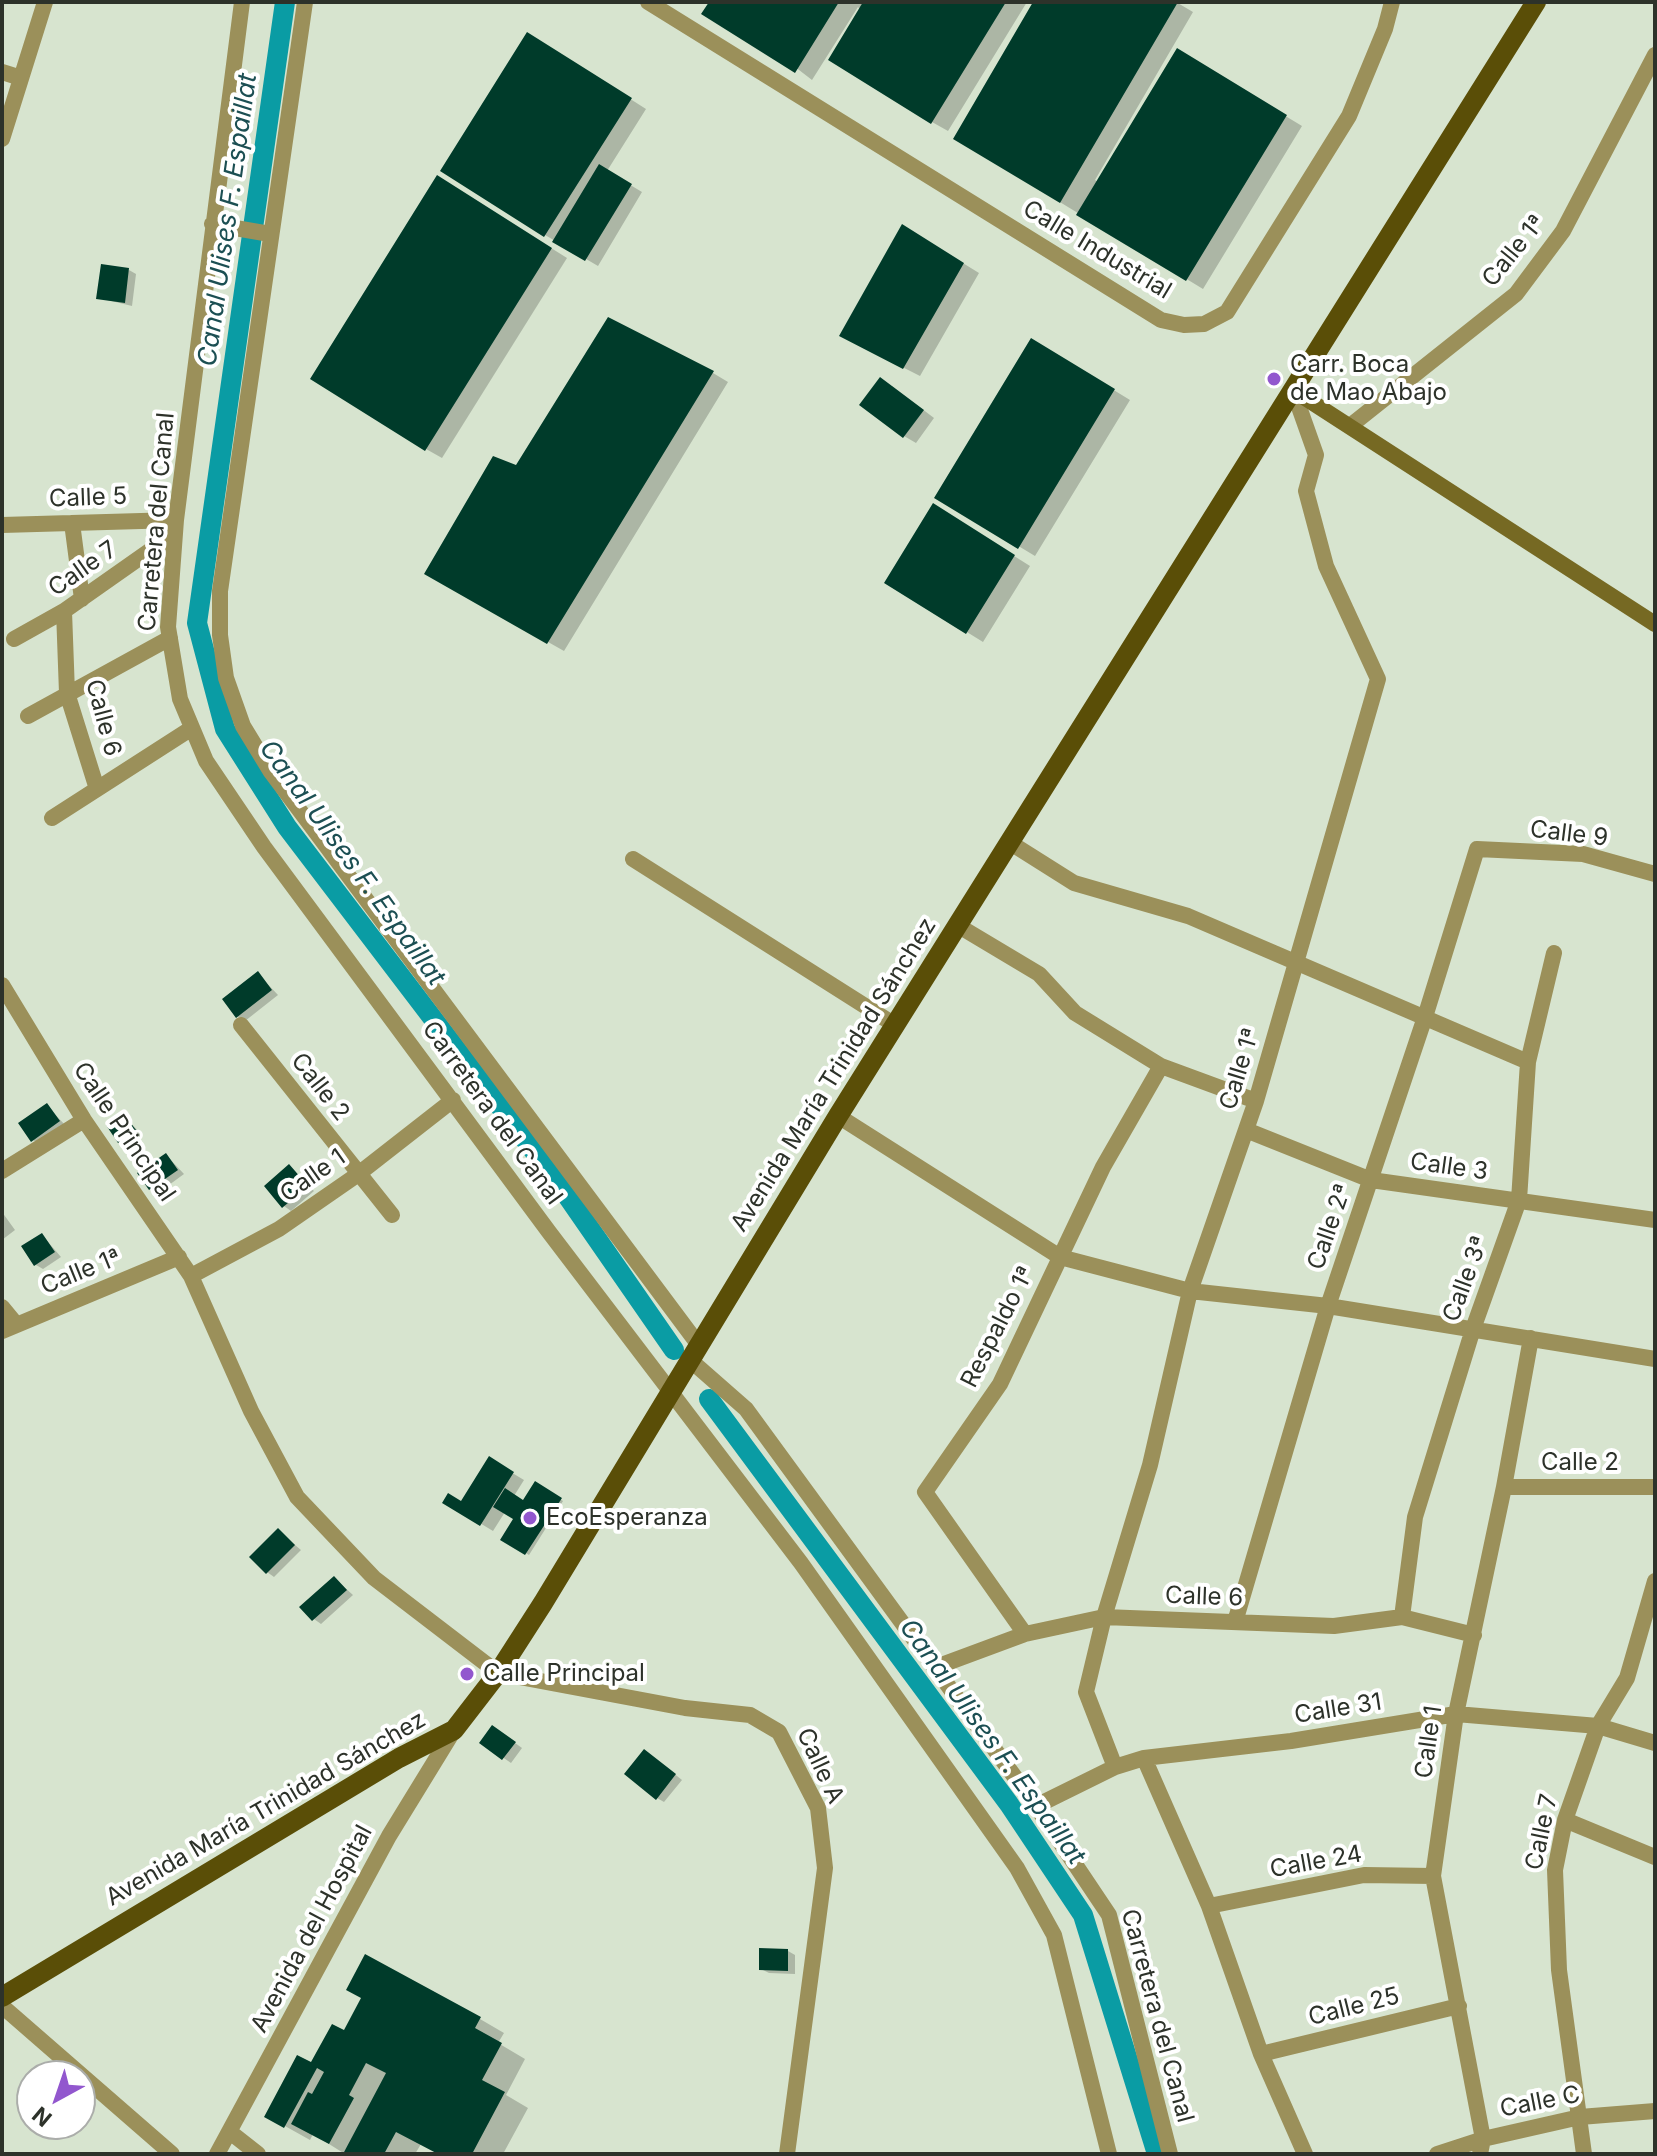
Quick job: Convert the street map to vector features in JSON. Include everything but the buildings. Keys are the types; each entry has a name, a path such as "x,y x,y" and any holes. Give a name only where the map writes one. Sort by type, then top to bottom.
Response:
{"main road":[{"name":"Avenida María Trinidad Sánchez","path":"2,1997 399,1758 454,1730 498,1673 838,1116 1534,3"}],"street":[{"path":"2,139 45,2"},
{"name":"Carretera del Canal","path":"242,2 176,527 170,638 180,699 206,761 264,847 670,1393 801,1563 1017,1868 1054,1935 1109,2154"},
{"name":"Carretera del Canal","path":"305,2 265,233 220,591 220,635 226,678 243,726 280,785 694,1352 746,1409 936,1667 1036,1806 1109,1915 1170,2154"},
{"name":"Calle Industrial","path":"648,2 1161,320 1184,325 1204,324 1227,312 1349,116 1392,2"},
{"name":"Calle 1ª","path":"1350,426 1516,294 1563,231 1655,55"},
{"path":"2,72 21,78"},
{"path":"212,224 265,233"},
{"path":"1293,390 1655,624"},
{"name":"Calle 1ª","path":"1115,1767 1086,1692 1104,1617 1150,1465 1190,1291 1256,1101 1378,679 1326,566 1306,491 1316,455 1293,390"},
{"path":"72,523 82,599"},
{"name":"Calle 5","path":"2,525 72,523 176,527"},
{"name":"Calle 7","path":"14,639 82,599 176,527"},
{"name":"Calle 6","path":"64,611 67,693 97,789"},
{"path":"28,716 170,638"},
{"path":"52,818 192,728"},
{"path":"1009,842 1074,883 1188,916 1294,965 1528,1062"},
{"name":"Calle 9","path":"1477,849 1583,854 1655,874"},
{"name":"Calle 2ª","path":"1235,1622 1328,1306 1425,1017 1477,849"},
{"path":"633,859 895,1025"},
{"path":"957,925 1039,974 1075,1013 1161,1066 1256,1101"},
{"name":"Calle 3ª","path":"1402,1617 1415,1517 1473,1329 1519,1200 1528,1062 1554,953"},
{"name":"Calle Principal","path":"2,985 84,1120 191,1276 251,1411 297,1497 374,1578 498,1673"},
{"name":"Calle 2","path":"241,1025 357,1175 392,1215"},
{"name":"Respaldo 1ª","path":"1025,1634 925,1492 1000,1384 1103,1167 1161,1066"},
{"name":"Calle 1","path":"191,1276 279,1229 357,1175 453,1100"},
{"path":"838,1116 1060,1257 1190,1291 1328,1306 1655,1359"},
{"path":"2,1171 84,1120"},
{"name":"Calle 3","path":"1246,1130 1371,1180 1655,1220"},
{"name":"Calle 1ª","path":"9,1328 179,1257"},
{"path":"2,1307 9,1328"},
{"name":"Calle 1","path":"1481,2146 1459,2006 1433,1876 1456,1714 1504,1487 1531,1338"},
{"name":"Calle 2","path":"1504,1487 1655,1487"},
{"name":"Calle 7","path":"1584,2154 1559,1970 1555,1870 1565,1820 1598,1726 1627,1678 1655,1581"},
{"name":"Calle 6","path":"936,1667 1025,1634 1104,1617 1334,1626 1402,1617 1474,1635"},
{"name":"Calle A","path":"498,1673 685,1708 750,1715 779,1732 818,1808 825,1868 787,2154"},
{"name":"Calle 31","path":"1036,1806 1115,1767 1144,1758 1291,1741 1456,1714 1598,1726 1655,1743"},
{"name":"Avenida del Hospital","path":"217,2154 389,1836 454,1730"},
{"path":"1144,1758 1209,1906 1261,2054 1305,2154"},
{"path":"1565,1820 1655,1857"},
{"name":"Calle 24","path":"1209,1906 1364,1875 1433,1876"},
{"path":"2,2006 172,2154"},
{"name":"Calle 25","path":"1261,2054 1459,2006"},
{"name":"Calle C","path":"1437,2154 1481,2146 1580,2117 1655,2111"},
{"path":"230,2132 258,2154"}],"waterway":[{"name":"Canal Ulises F. Espaillat","path":"285,2 197,623 225,729 287,827 559,1184 674,1350"},
{"name":"Canal Ulises F. Espaillat","path":"709,1399 1009,1804 1083,1915 1157,2154"}],"place":[{"name":"Carr. Boca de Mao Abajo","path":"1274,379"},
{"name":"EcoEsperanza","path":"530,1518"},
{"name":"Calle Principal","path":"467,1674"}]}
